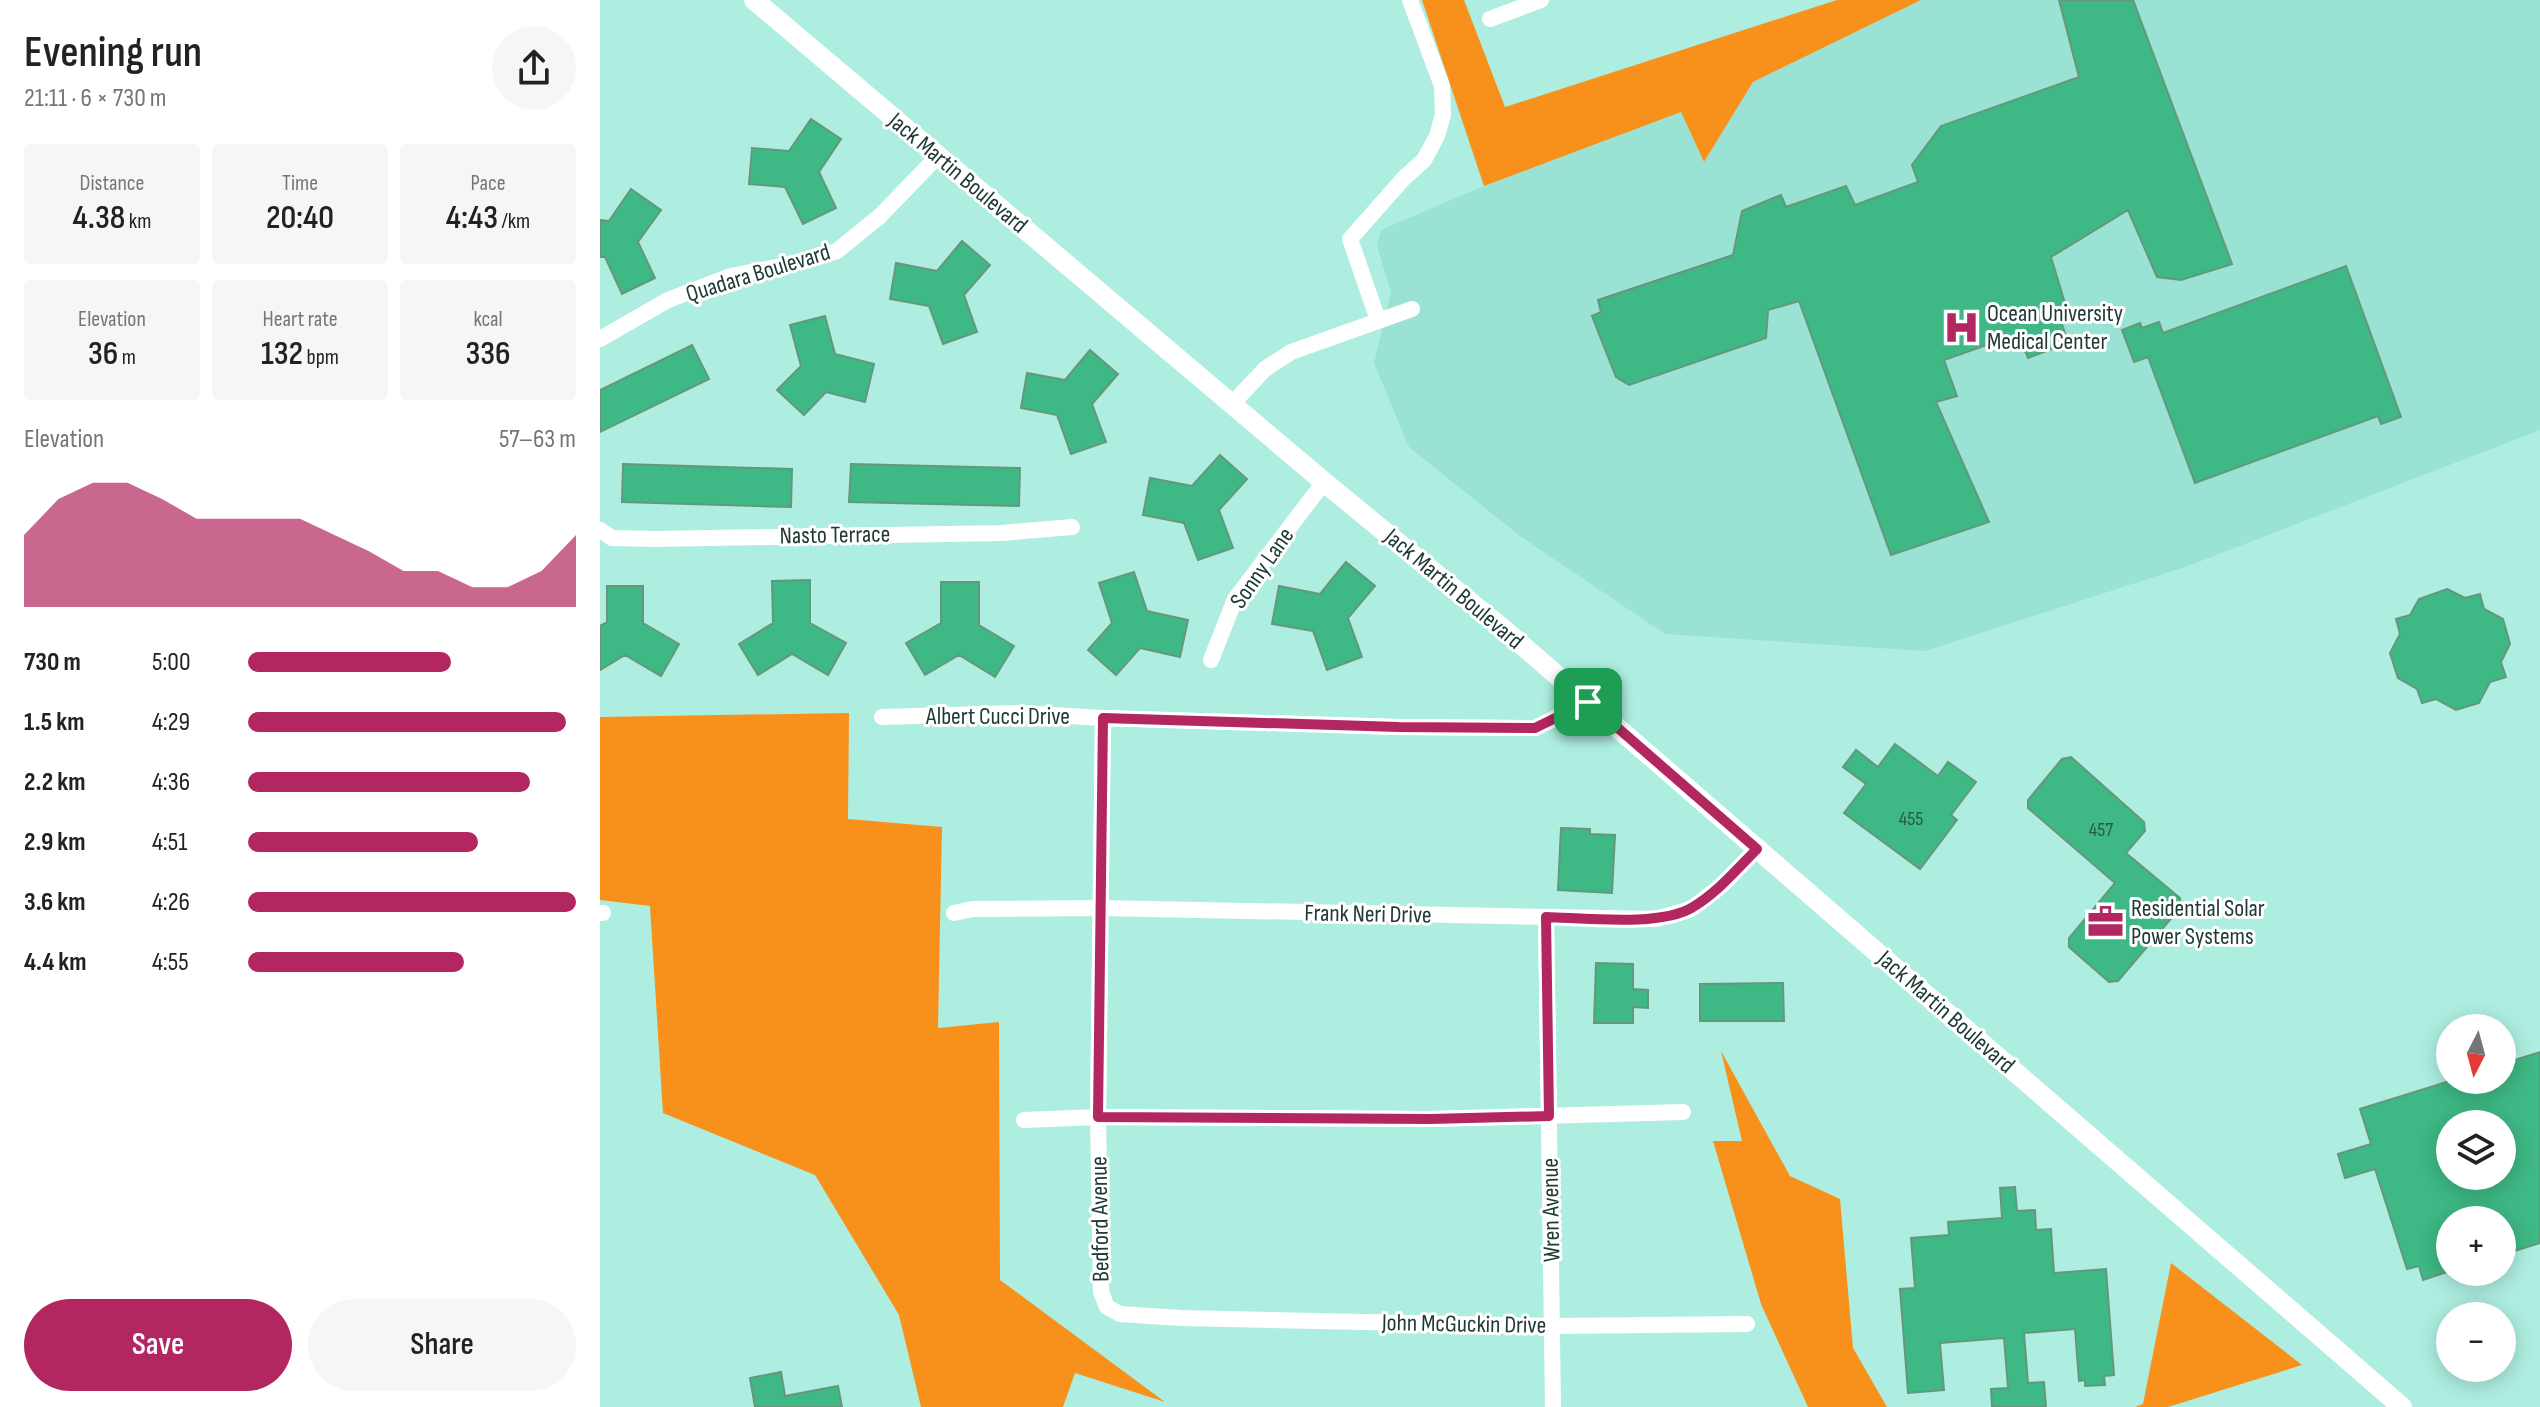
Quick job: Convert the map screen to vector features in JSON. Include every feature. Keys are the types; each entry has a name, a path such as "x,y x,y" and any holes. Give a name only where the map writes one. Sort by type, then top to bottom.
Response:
{"street":[{"name":"Jack Martin Boulevard","path":"754,0 1588,702 2402,1407"},
{"path":"1378,320 1350,239 1424,160 1437,136 1443,115 1442,86 1410,0"},
{"path":"1490,19 1541,0"},
{"name":"Quadara Boulevard","path":"600,339 668,300 731,276 801,262 837,251 880,216 938,156"},
{"path":"1233,403 1265,369 1291,352 1412,309"},
{"name":"Sonny Lane","path":"1211,660 1235,599 1324,482"},
{"name":"Nasto Terrace","path":"600,530 612,538 655,539 1002,533 1072,527"},
{"name":"Albert Cucci Drive","path":"882,717 1020,713 1399,727 1535,728 1588,702"},
{"name":"Bedford Avenue","path":"1103,718 1098,1117 1101,1292 1107,1307 1120,1314 1181,1318"},
{"name":"Frank Neri Drive","path":"954,913 972,909 1100,908 1656,919 1691,909 1722,885 1757,849"},
{"name":"Wren Avenue","path":"1546,917 1553,1407"},
{"path":"1024,1120 1098,1117 1430,1119 1683,1112"},
{"name":"John McGuckin Drive","path":"1181,1318 1553,1326 1747,1324"}],"shaded area":[{"path":"1422,0 1464,0 1505,107 1837,0 1921,0 1753,82 1704,162 1681,112 1484,186"},
{"name":"Ocean University Medical Center","path":"1921,0 2540,0 2540,430 2188,566 1925,651 1665,634 1520,536 1409,447 1374,363 1391,292 1377,246 1381,230 1484,186 1681,112 1704,162 1753,82"},
{"path":"849,713 848,819 942,827 938,1028 999,1022 1000,1280 1165,1402 1075,1373 1063,1407 921,1407 899,1315 815,1175 663,1113 650,906 600,900 600,717"},
{"path":"1721,1051 1790,1176 1840,1199 1853,1348 1887,1407 1808,1407 1761,1304 1713,1141 1742,1141"},
{"path":"2171,1263 2302,1365 2168,1407 2135,1407 2143,1404"}],"building":[{"name":"Ocean University Medical Center","path":"2059,0 2133,0 2232,264 2181,280 2157,277 2128,210 2051,257 2068,313 2060,318 2068,343 2028,358 2022,344 2002,349 1995,342 1944,360 1957,396 1936,402 1989,522 1891,555 1799,301 1768,310 1766,338 1629,385 1616,377 1592,316 1601,312 1598,300 1733,255 1742,211 1781,195 1786,207 1846,186 1855,205 1918,182 1912,165 1941,126 2079,77"},
{"path":"811,119 841,139 819,172 836,208 803,224 785,187 749,184 752,148 789,151"},
{"path":"631,189 661,210 638,242 655,278 622,294 605,257 600,257 600,220 609,221"},
{"path":"962,241 990,265 964,295 977,332 943,344 929,306 890,299 896,263 937,271"},
{"path":"2346,266 2401,417 2381,424 2378,416 2195,483 2148,357 2134,362 2122,330 2140,323 2142,328 2159,322 2163,333"},
{"path":"825,316 835,354 874,364 865,402 826,392 804,415 777,390 801,366 790,325"},
{"path":"692,345 709,379 600,432 600,390"},
{"path":"1090,350 1118,374 1092,404 1106,442 1071,454 1057,415 1021,408 1027,373 1065,380"},
{"path":"1220,455 1247,479 1219,510 1233,548 1198,560 1184,523 1143,515 1150,478 1192,486"},
{"path":"623,464 792,469 791,507 622,502"},
{"path":"851,464 1020,468 1019,506 849,502"},
{"path":"1346,562 1375,586 1348,618 1362,657 1327,670 1313,631 1272,624 1279,586 1320,594"},
{"path":"1134,572 1147,611 1188,620 1180,657 1140,648 1116,675 1088,650 1112,623 1099,583"},
{"path":"810,580 810,623 846,643 828,675 792,654 758,675 739,644 773,623 772,581"},
{"path":"941,582 979,582 979,625 1014,646 995,677 959,655 925,675 906,643 941,623"},
{"path":"607,586 643,586 643,623 679,644 661,676 625,655 600,670 600,626 607,622"},
{"path":"2447,589 2465,598 2480,594 2484,609 2503,619 2510,644 2501,662 2506,677 2490,682 2479,703 2456,710 2436,699 2422,703 2417,689 2398,678 2390,653 2400,634 2396,619 2410,615 2419,599"},
{"path":"1895,744 1938,776 1948,762 1976,782 1951,815 1957,820 1920,869 1844,813 1866,784 1843,767 1856,750 1878,767"},
{"path":"2071,757 2144,822 2145,831 2126,853 2180,898 2181,907 2118,981 2109,982 2069,947 2069,938 2115,883 2028,808 2028,800 2062,759"},
{"path":"1561,828 1590,829 1590,834 1615,835 1612,893 1558,890"},
{"path":"1596,963 1633,964 1633,989 1648,990 1648,1008 1633,1007 1633,1023 1594,1023"},
{"path":"1783,983 1784,1021 1700,1021 1700,984"},
{"path":"2540,1052 2540,1243 2516,1251 2516,1206 2436,1206 2436,1276 2423,1280 2419,1266 2407,1269 2375,1169 2345,1178 2338,1154 2371,1144 2360,1109 2436,1085 2436,1094 2516,1094 2516,1060"},
{"path":"2015,1187 2017,1211 2035,1210 2036,1230 2051,1229 2054,1273 2106,1269 2114,1375 2104,1376 2105,1385 2085,1386 2085,1380 2079,1381 2075,1329 2024,1333 2028,1383 2044,1382 2046,1407 1992,1407 1991,1389 2008,1388 2004,1338 1940,1343 1944,1390 1908,1393 1900,1289 1915,1288 1911,1238 1949,1235 1948,1222 2002,1218 2000,1188"},
{"path":"781,1372 785,1396 838,1386 842,1407 755,1407 750,1378"}],"place":[{"name":"Ocean University Medical Center","path":"1961,327"},
{"name":"Residential Solar Power Systems","path":"2105,922"}],"route":[{"path":"1588,702 1757,849 1722,885 1691,909 1656,919 1546,917 1549,1116 1430,1119 1098,1117 1103,718 1535,728 1588,702"}]}
